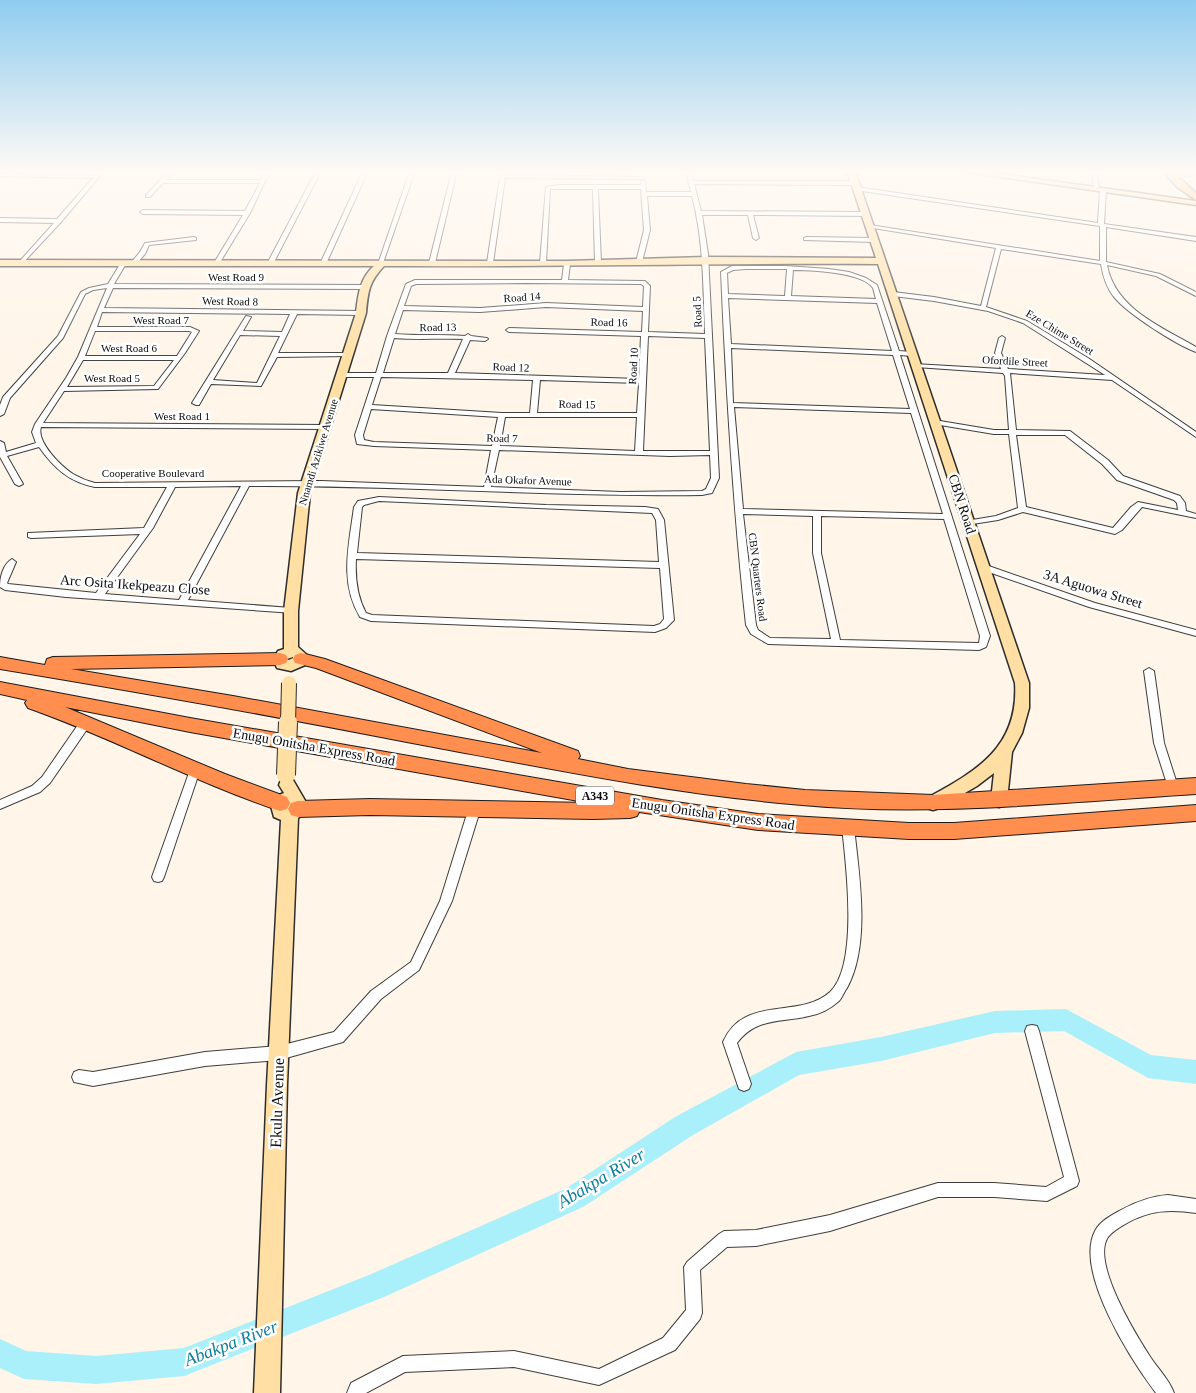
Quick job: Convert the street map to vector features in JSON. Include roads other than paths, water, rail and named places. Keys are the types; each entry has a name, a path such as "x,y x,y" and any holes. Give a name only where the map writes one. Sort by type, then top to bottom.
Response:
{"highway":[{"path":"0,662 74,663 291,659 319,663 628,776"},
{"name":"Enugu Onitsha Express Road","path":"0,662 233,702 628,776 688,785 806,798 933,803 1196,786"},
{"path":"0,688 1,692 13,697 86,722 195,770 289,806 593,812 662,808"},
{"name":"Enugu Onitsha Express Road","path":"0,688 190,725 662,808 758,822 909,831 954,830 1196,813"}],"main road":[{"name":"CBN Road","path":"873,236 1022,683 1024,698 1022,714 1004,752 983,773 933,803"},
{"path":"0,263 567,264 706,260 882,261"},
{"name":"Nnamdi Azikiwe Avenue","path":"286,780 291,611 300,510 306,483 326,427 360,313 364,287 371,272 380,266 380,263"},
{"path":"999,800 1004,752"},
{"name":"Ekulu Avenue","path":"267,1391 289,806 286,780"}],"street":[{"path":"21,263 45,236"},
{"path":"217,263 233,236"},
{"path":"270,264 285,236"},
{"path":"323,264 336,236"},
{"path":"380,263 390,236"},
{"path":"432,263 439,236"},
{"path":"490,263 494,236"},
{"path":"543,263 545,236"},
{"path":"597,236 598,263"},
{"path":"639,262 645,236"},
{"name":"Road 5","path":"702,236 706,260 714,454"},
{"path":"928,236 1104,263 1162,277 1196,294"},
{"path":"1103,236 1104,263 1110,287 1125,305 1196,350"},
{"path":"1176,236 1196,239"},
{"path":"3,455 40,444 36,435 39,425 81,358 109,287 129,262 143,252 146,244 194,238"},
{"path":"806,239 874,240"},
{"path":"983,308 999,247"},
{"path":"565,281 567,264"},
{"path":"788,298 790,269"},
{"name":"CBN Quarters Road","path":"790,269 842,271 862,277 875,286 985,636 983,645 979,647 768,641 754,632 751,625 746,588 730,405 724,272 727,270 790,269"},
{"name":"Road 10","path":"565,281 643,282 647,286 639,453"},
{"name":"Road 7","path":"565,281 411,283 408,285 358,439 364,443 496,449 714,454"},
{"name":"West Road 9","path":"0,414 7,397 61,337 83,293 97,287 364,287"},
{"name":"Eze Chime Street","path":"893,294 983,308 1008,315 1033,326 1113,378 1196,436"},
{"path":"725,296 880,301"},
{"name":"Road 14","path":"400,308 480,310 546,305 646,309"},
{"name":"West Road 8","path":"99,310 360,313"},
{"path":"209,382 259,385 295,312"},
{"path":"196,403 248,317"},
{"name":"West Road 7","path":"93,329 195,330 195,334 178,358"},
{"name":"Road 16","path":"509,330 709,336"},
{"path":"238,333 284,334"},
{"name":"Road 13","path":"390,336 468,336 485,339"},
{"path":"451,375 468,336"},
{"path":"1002,338 998,353 1008,376 1012,432 1022,509"},
{"name":"Ofordile Street","path":"728,346 895,353 914,359 1004,370 1113,378"},
{"path":"274,356 347,356"},
{"name":"West Road 6","path":"81,358 178,358"},
{"name":"West Road 5","path":"61,389 152,389 159,385 178,358"},
{"name":"Road 12","path":"341,375 451,375 643,381"},
{"path":"533,414 537,378"},
{"path":"730,405 914,411"},
{"name":"Road 15","path":"368,407 502,414 641,415"},
{"path":"487,489 502,414"},
{"path":"934,422 987,431 1069,434 1105,462 1120,478 1176,498 1181,503 1182,512"},
{"name":"West Road 1","path":"39,425 326,427"},
{"path":"0,443 3,455 19,484"},
{"name":"Cooperative Boulevard","path":"40,444 66,474 85,483 172,485 306,483"},
{"name":"Ada Okafor Avenue","path":"306,483 536,492 702,493 710,491 715,478 714,454"},
{"path":"182,602 246,484"},
{"path":"99,595 166,500 172,485"},
{"path":"536,492 546,507"},
{"path":"368,500 645,509 655,511 660,520 669,620 664,626 655,629 371,618 363,615 356,598 351,556 358,507 361,503 368,500"},
{"path":"969,523 998,518 1022,509 1114,531 1129,517 1138,505 1142,504 1196,516"},
{"path":"739,511 947,517"},
{"path":"817,514 817,553 836,643"},
{"path":"31,534 145,531"},
{"path":"351,556 664,565"},
{"name":"Arc Osita Ikekpeazu Close","path":"12,562 2,583 5,587 291,611"},
{"name":"3A Aguowa Street","path":"983,567 1092,605 1196,633"},
{"path":"1149,671 1159,743 1173,787"},
{"path":"0,805 30,792 41,784 86,722"},
{"path":"158,877 195,770"},
{"path":"79,1077 93,1079 205,1059 279,1053 338,1037 376,995 415,966 446,900 472,818"},
{"path":"744,1084 730,1042 734,1035 756,1020 776,1013 825,1005 839,991 845,980 851,965 854,943 848,827"},
{"path":"355,1393 357,1389 402,1364 514,1359 599,1377 670,1344 694,1313 692,1267 724,1239 756,1238 830,1223 938,1190 994,1190 1046,1194 1072,1181 1032,1031"},
{"path":"1166,1393 1146,1364 1107,1297 1097,1257 1098,1242 1100,1236 1115,1222 1151,1204 1165,1202 1196,1206"}],"waterway":[{"name":"Abakpa River","path":"0,1353 24,1365 96,1370 184,1362 374,1287 574,1198 684,1126 796,1064 881,1049 995,1022 1066,1020 1148,1066 1196,1072"}]}
